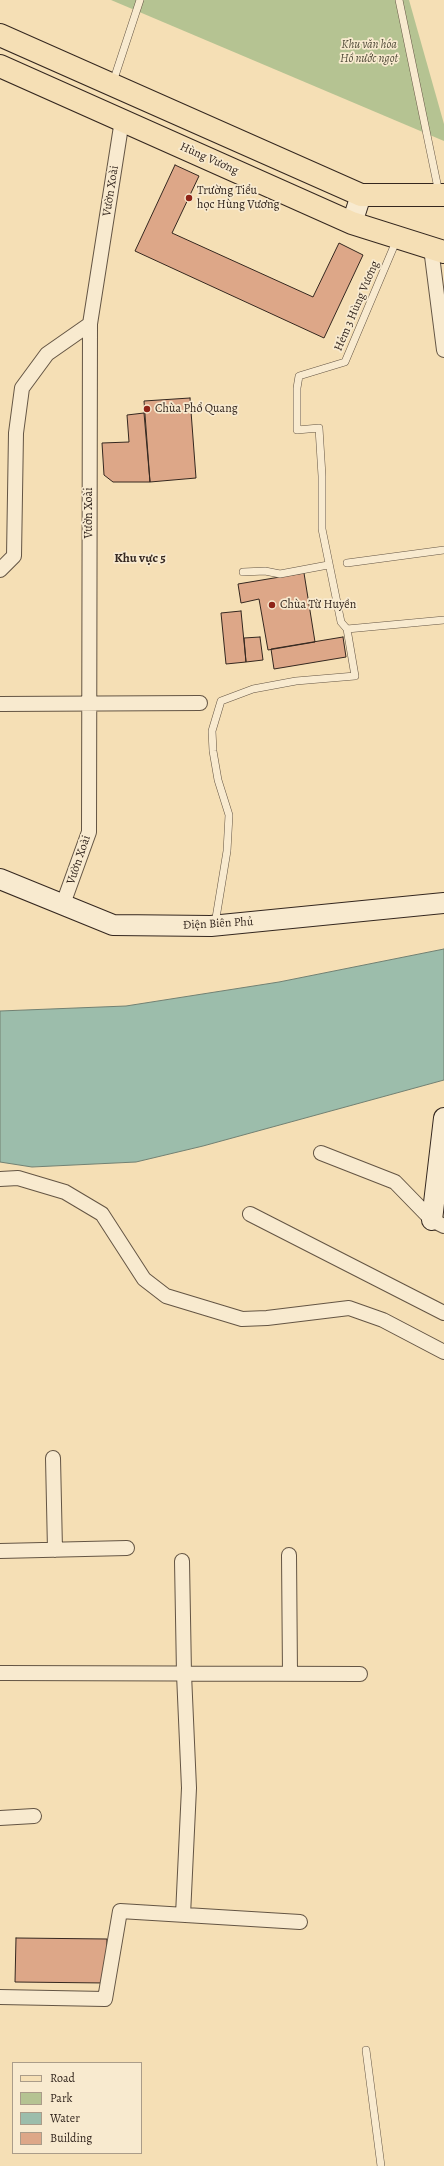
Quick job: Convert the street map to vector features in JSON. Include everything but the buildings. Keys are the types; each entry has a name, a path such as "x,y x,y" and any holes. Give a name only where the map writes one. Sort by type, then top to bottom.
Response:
{"main road":[{"path":"0,35 361,195 442,195"},
{"name":"Hùng Vương","path":"0,66 352,222 437,250"}],"street":[{"name":"Vườn Xoài","path":"63,904 89,832 90,324 122,120"},
{"path":"352,222 361,195"},
{"path":"437,250 444,350"},
{"path":"0,570 14,556 16,433 22,388 47,354 90,324"},
{"path":"0,704 89,702 200,703"},
{"name":"Điện Biên Phủ","path":"0,879 113,925 215,926 444,903"},
{"path":"438,1223 444,1118"},
{"path":"321,1153 394,1182 438,1223"},
{"path":"0,1179 18,1178 65,1192 102,1214 144,1279 166,1296 242,1319 267,1318 349,1308 383,1320 444,1352"},
{"path":"250,1214 444,1313"},
{"path":"53,1458 55,1550"},
{"path":"0,1551 126,1548"},
{"path":"289,1555 290,1674"},
{"path":"182,1561 184,1674 190,1788 183,1915"},
{"path":"0,1673 360,1674"},
{"path":"0,1818 34,1816"},
{"path":"0,1997 105,1999 120,1911 300,1922"}],"lane":[{"path":"112,84 140,0"},
{"path":"399,0 442,195"},
{"name":"Hẻm 3 Hùng Vương","path":"215,926 227,851 229,815 218,780 212,744 212,731 221,701 253,689 296,681 355,676 347,629 341,622 328,565 322,529 322,476 319,428 297,430 297,388 299,376 345,362 398,237"},
{"path":"347,563 444,550"},
{"path":"243,572 265,571 280,574 328,565"},
{"path":"347,629 444,620"},
{"path":"366,2050 381,2166"}],"green space":[{"name":"Khu văn hóa Hồ nước ngọt","path":"111,0 409,0 444,124 444,141"}],"water":[{"path":"444,949 444,1080 203,1146 136,1162 32,1167 0,1162 0,1011 126,1006 279,982"}],"place":[{"name":"Trường Tiểu học Hùng Vương","path":"189,198"},
{"name":"Chùa Phổ Quang","path":"147,409"},
{"name":"Chùa Từ Huyền","path":"272,605"}],"district":[{"name":"Khu vực 5","path":"140,559"}]}
